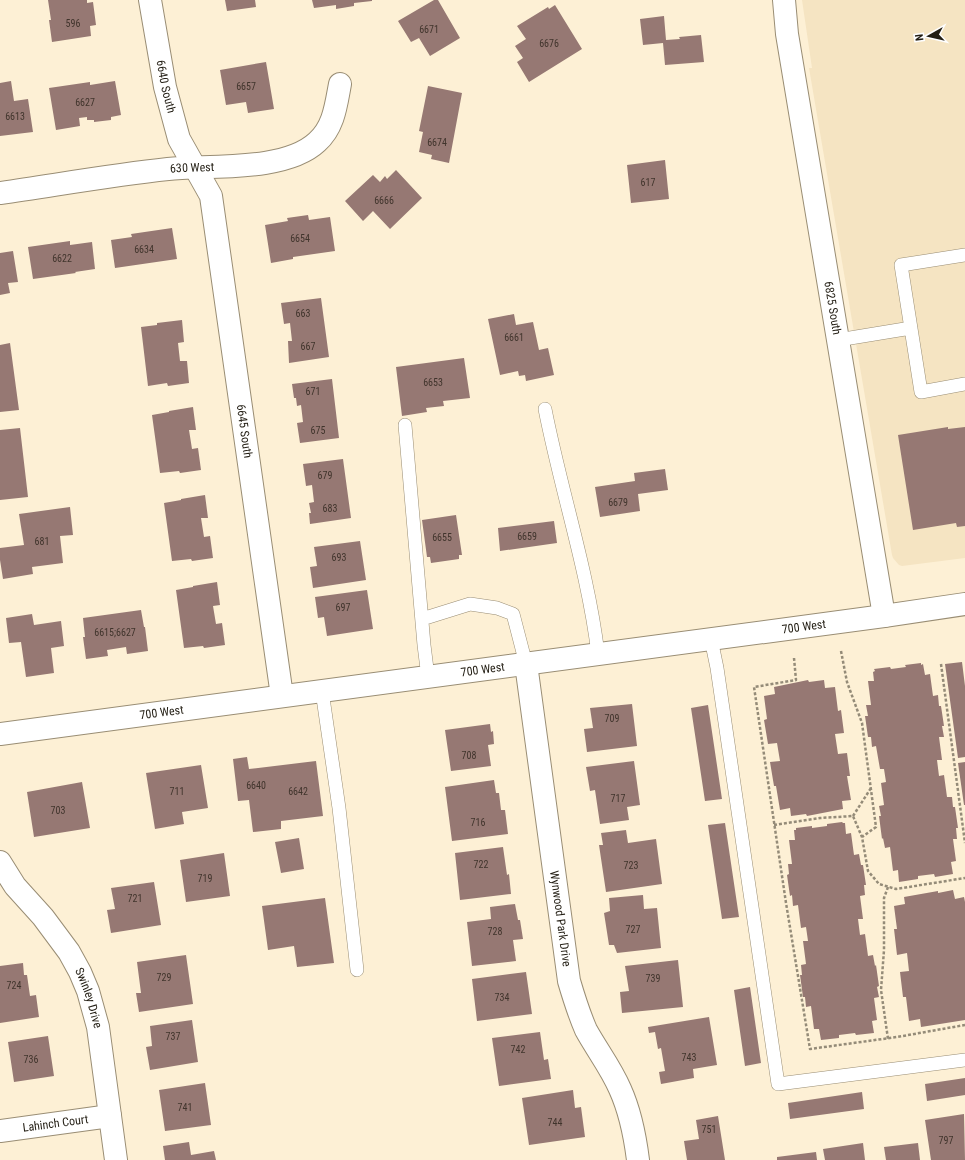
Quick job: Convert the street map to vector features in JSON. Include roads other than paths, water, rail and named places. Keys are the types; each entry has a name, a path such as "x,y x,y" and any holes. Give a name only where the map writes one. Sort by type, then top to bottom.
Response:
{"street":[{"name":"6640 South","path":"150,0 159,56 179,140 197,168"},
{"name":"6825 South","path":"784,0 788,41 884,616"},
{"name":"630 West","path":"0,193 169,169 228,167 275,161 291,157 305,151 317,142 327,131 333,117 340,84"},
{"name":"6645 South","path":"197,168 211,196 282,696"},
{"name":"700 West","path":"0,734 965,604"},
{"name":"Wynwood Park Drive","path":"526,664 569,981 584,1025 621,1090 632,1125 638,1160"},
{"name":"Swinley Drive","path":"0,862 15,886 57,935 69,952 88,991 98,1027 116,1160"},
{"name":"Lahinch Court","path":"0,1131 110,1116"}],"lane":[{"path":"965,255 901,265 921,392 965,384"},
{"path":"838,340 911,328"},
{"path":"545,409 552,447 573,526 594,622 598,654"},
{"path":"404,426 428,677"},
{"path":"422,619 470,604 497,608 513,614 526,664"},
{"path":"711,639 718,676 778,1084 965,1060"},
{"path":"322,691 339,808 357,970"}]}
